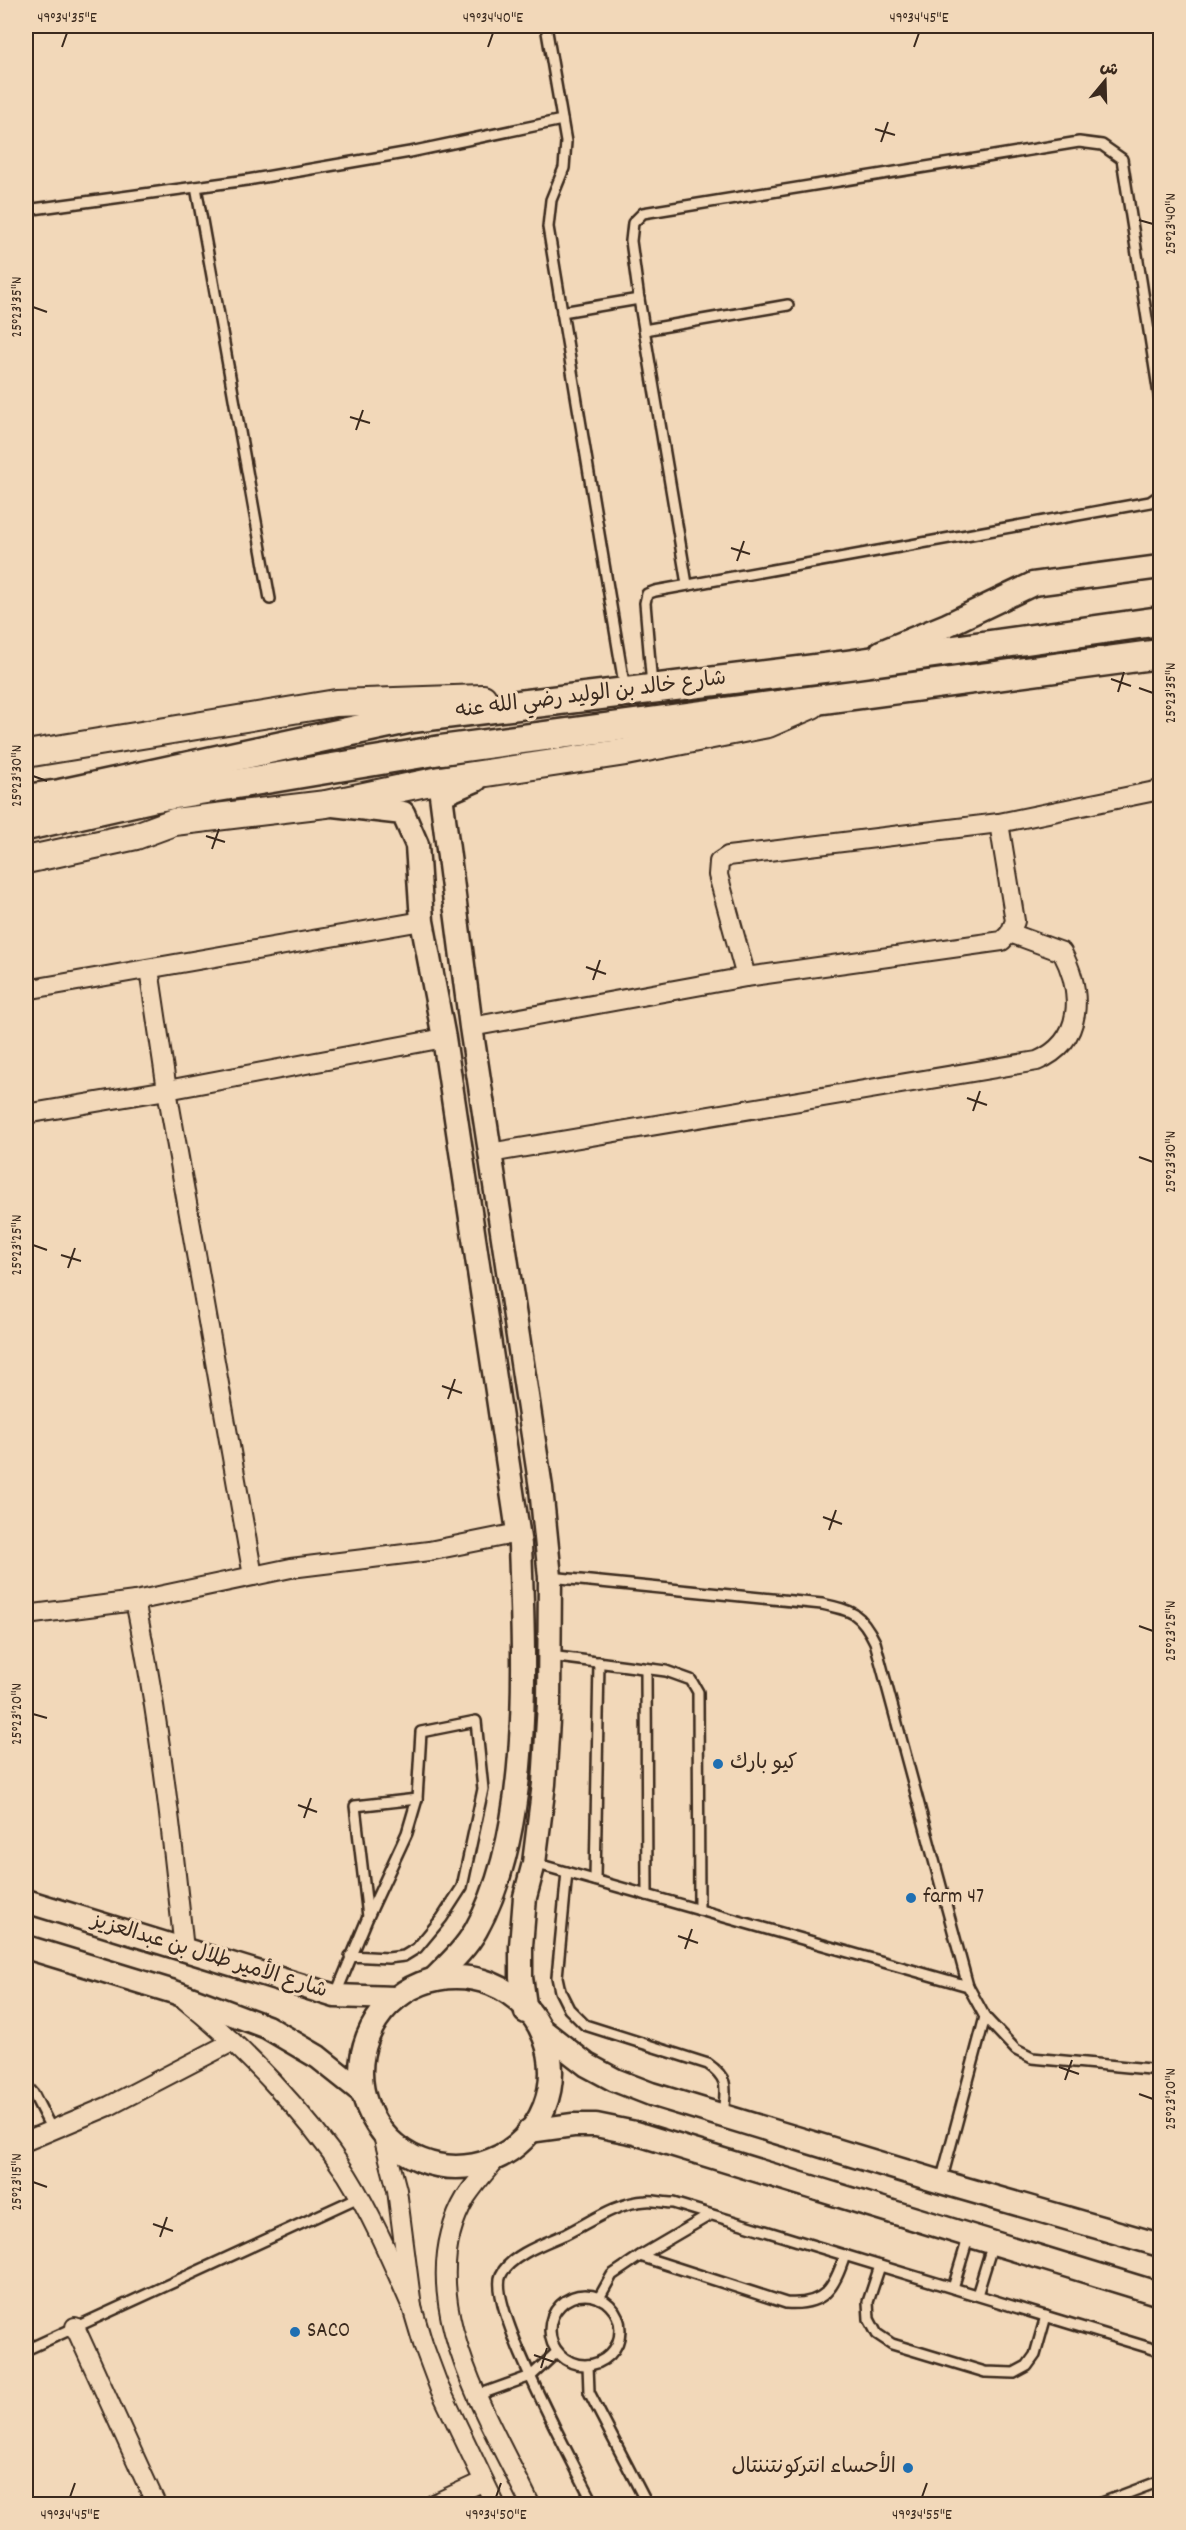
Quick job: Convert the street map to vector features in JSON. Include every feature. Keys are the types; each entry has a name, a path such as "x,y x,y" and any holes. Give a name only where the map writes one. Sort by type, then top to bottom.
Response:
{"main road":[{"name":"شارع خالد بن الوليد رضي الله عنه","path":"26,799 60,794 412,718 848,665 1161,621"},
{"name":"شارع خالد بن الوليد رضي الله عنه","path":"26,826 150,798 441,750 1161,654"},
{"path":"26,754 336,703 631,691"},
{"path":"26,860 136,836 174,822 326,804 440,780 626,752 768,724 828,699"}],"street":[{"path":"848,665 947,626 1033,584 1161,567"},
{"path":"491,773 441,795 471,1027 541,1488 550,1577 550,1656 544,1784 534,1863 525,1897 521,1946 521,1977 526,2012"},
{"path":"746,977 718,875 719,862 728,856 999,823 1161,790"},
{"path":"326,804 403,813 417,845 423,921 444,1038 518,1533 522,1612 522,1703 518,1776 511,1831 496,1887 476,1930 459,1953 435,1978"},
{"path":"471,1027 746,977 1002,941 1010,933 1015,921 999,823"},
{"path":"26,990 423,921"},
{"path":"490,1153 1037,1061 1051,1055 1070,1033 1077,998 1072,970 1062,952 1010,933"},
{"path":"149,969 167,1090 253,1576"},
{"path":"26,1114 444,1038"},
{"path":"26,1615 135,1601 291,1568 429,1551 518,1533"},
{"path":"135,1601 146,1651 170,1820 184,1950"},
{"name":"شارع الأمير طلال بن عبدالعزيز","path":"26,1901 335,1996 395,1998"},
{"name":"شارع الأمير طلال بن عبدالعزيز","path":"26,1947 174,1992 267,2027 318,2057 362,2092"},
{"path":"412,2307 397,2190 382,2132 370,2113 362,2092 363,2050 370,2031 395,1998 414,1986 435,1978 476,1979 496,1986 515,1998 542,2030 587,2065 615,2080 723,2116 941,2182 1161,2245"},
{"path":"174,1992 232,2042 271,2081 319,2138 359,2197 378,2230 412,2307 439,2387 495,2505"},
{"path":"382,2132 415,2157 435,2164 476,2164 498,2157 517,2145 542,2112 549,2092 549,2051 542,2030"},
{"path":"26,2141 51,2128 109,2106 232,2042"},
{"path":"529,2131 573,2125 596,2125 635,2133 1161,2294"},
{"path":"498,2157 466,2196 453,2226 446,2264 448,2303 453,2333 478,2395 531,2505"},
{"path":"75,2327 156,2505"},
{"path":"434,2505 484,2481"}],"lane":[{"path":"546,26 566,142 564,168 551,200 548,227 631,691"},
{"path":"26,210 196,187 410,152 562,120"},
{"path":"687,584 631,241 633,223 643,213 1079,142 1102,145 1122,159 1161,401"},
{"path":"196,187 270,600"},
{"path":"562,312 639,299"},
{"path":"644,330 788,305"},
{"path":"631,691 647,594 687,584 1150,502 1161,495"},
{"path":"550,1577 822,1604 847,1610 866,1622 875,1642 968,1986 985,2017 1016,2050 1032,2058 1161,2070"},
{"path":"550,1656 680,1674 691,1680 698,1692 699,1910"},
{"path":"595,1880 599,1662"},
{"path":"646,1669 647,1895"},
{"path":"335,1996 350,1956 392,1868 417,1799 421,1732 476,1721 483,1789 462,1887 442,1918 417,1948 404,1956 388,1958 350,1956"},
{"path":"368,1917 355,1806 417,1799"},
{"path":"534,1863 968,1986"},
{"path":"567,1872 557,1977 560,1991 569,2008 585,2025 708,2064 720,2073 726,2083 723,2116"},
{"path":"941,2182 985,2017"},
{"path":"26,2085 33,2093 51,2128"},
{"path":"26,2350 359,2197"},
{"path":"594,2505 531,2376 503,2310 499,2290 501,2274 516,2258 620,2207 645,2201 673,2204 1161,2351"},
{"path":"599,2298 612,2275 710,2215"},
{"path":"953,2288 969,2235"},
{"path":"977,2295 994,2243"},
{"path":"640,2256 786,2303 799,2304 814,2301 827,2293 837,2280 845,2255"},
{"path":"880,2266 868,2302 869,2319 878,2334 892,2344 985,2372 1014,2373 1027,2366 1035,2355 1046,2316"},
{"path":"587,2295 599,2298 609,2304 616,2313 620,2324 620,2336 609,2356 588,2365 576,2364 557,2352 551,2342 549,2330 556,2308 565,2300 576,2296 587,2295"},
{"path":"478,2395 531,2376 557,2352"},
{"path":"588,2365 589,2392 647,2505"},
{"path":"1099,2505 1161,2481"}],"place":[{"name":"كيو بارك","path":"718,1764"},
{"name":"farm 47","path":"911,1898"},
{"name":"SACO","path":"295,2332"},
{"name":"الأحساء انتركونتننتال","path":"908,2468"}]}
